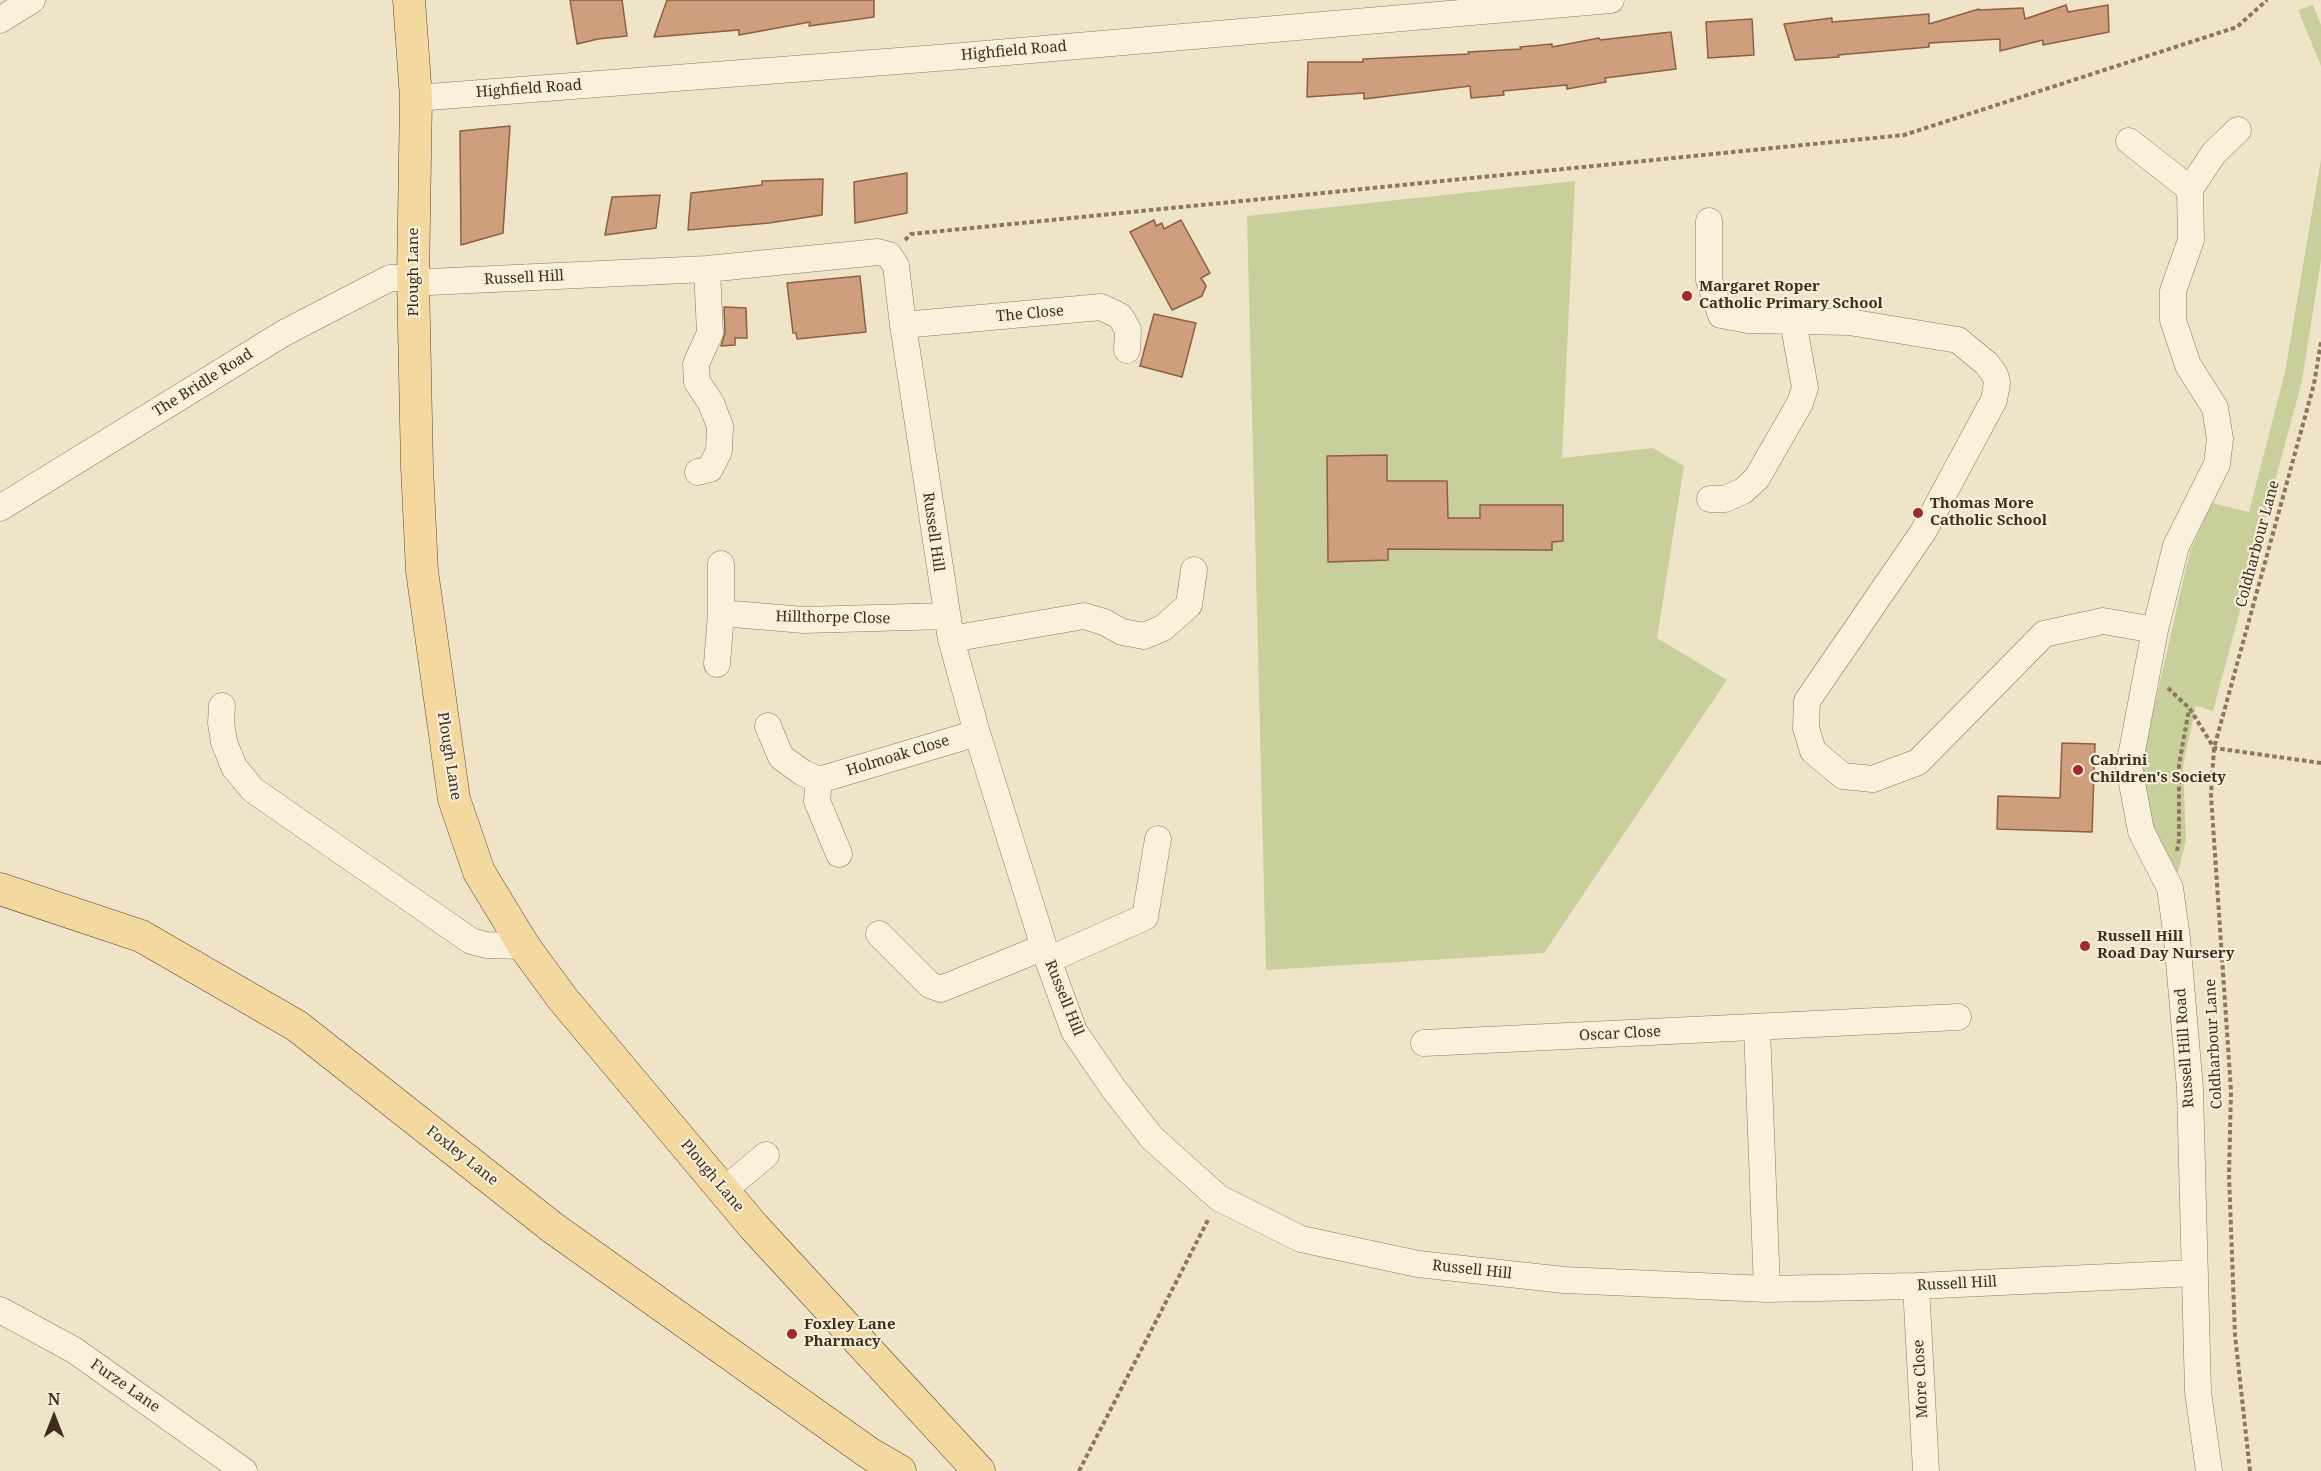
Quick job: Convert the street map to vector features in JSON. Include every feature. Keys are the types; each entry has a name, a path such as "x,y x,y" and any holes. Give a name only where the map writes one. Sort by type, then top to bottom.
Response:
{"main road":[{"name":"Plough Lane","path":"409,0 416,98 413,278 417,467 422,571 454,799 478,872 524,946 562,998 754,1227 980,1471"},
{"name":"Foxley Lane","path":"0,889 141,936 297,1026 553,1228 869,1453 900,1471"}],"street":[{"path":"0,20 32,0"},
{"name":"Highfield Road","path":"416,98 962,56 1611,0"},
{"path":"2129,141 2190,189 2214,153 2238,130"},
{"name":"Russell Hill Road","path":"2190,189 2191,240 2173,291 2173,320 2188,365 2215,408 2220,439 2217,464 2176,546 2155,630 2129,767 2141,831 2170,888 2177,938 2190,1089 2198,1392 2209,1471"},
{"path":"1709,221 1709,279 1721,315 1748,320 1849,322 1958,340 1987,364 1995,375 1996,391 1990,407 1923,532 1807,701 1806,729 1813,751 1843,776 1873,779 1918,762 2044,634 2103,621 2155,630"},
{"name":"Russell Hill","path":"413,278 429,282 707,269 878,252 889,255 896,266 948,628 976,733 1046,953 1074,1031 1113,1088 1152,1138 1219,1198 1300,1239 1418,1264 1564,1280 1767,1289 1916,1286 2195,1273"},
{"path":"698,472 710,469 719,451 720,426 711,403 697,382 696,364 710,333 707,269"},
{"name":"The Bridle Road","path":"0,508 284,333 390,278 413,278"},
{"name":"The Close","path":"903,325 1101,307 1120,316 1128,330 1127,350"},
{"path":"1710,499 1725,500 1743,491 1757,478 1800,403 1805,388 1793,321"},
{"path":"717,664 721,613 721,564"},
{"name":"Hillthorpe Close","path":"721,613 948,628 1083,616 1104,622 1122,632 1144,636 1163,628 1189,605 1194,570"},
{"path":"222,706 221,723 224,742 234,767 253,790 471,941 486,945 524,946"},
{"path":"768,726 781,757 803,773 819,780 817,801 838,854"},
{"name":"Holmoak Close","path":"819,780 976,733"},
{"path":"879,934 930,985 941,989 1145,917 1158,839"},
{"name":"Oscar Close","path":"1424,1043 1958,1017"},
{"path":"1757,1028 1767,1289"},
{"path":"723,1190 766,1155"},
{"name":"More Close","path":"1916,1286 1926,1471"},
{"name":"Furze Lane","path":"0,1310 74,1350 244,1471"}],"path":[{"path":"889,255 911,234 1904,135 2237,27 2267,0"},
{"name":"Coldharbour Lane","path":"2250,1471 2235,1335 2229,1175 2231,1091 2211,795 2214,748 2314,384 2321,342"},
{"path":"2148,669 2190,709 2214,748 2321,764"},
{"path":"2170,888 2180,840 2179,765 2190,709"},
{"path":"1079,1471 1219,1198"}],"green space":[{"path":"2313,5 2321,25 2321,66 2298,10"},
{"path":"2321,159 2321,260 2302,381 2213,711 2196,706 2183,766 2186,841 2175,883 2150,826 2140,769 2190,551 2212,503 2249,512 2285,372"},
{"path":"1575,181 1562,458 1653,448 1684,466 1657,638 1727,680 1544,953 1266,970 1247,216"}],"building":[{"path":"570,0 622,0 627,36 577,44"},
{"path":"667,0 874,0 874,17 809,26 810,22 739,35 739,30 654,37"},
{"path":"2066,5 2068,12 2108,5 2109,32 2043,45 2043,40 2000,51 2000,39 1929,43 1929,47 1795,60 1784,24 1832,18 1832,22 1929,14 1929,24 1979,9 2023,8 2025,19"},
{"path":"1752,19 1754,55 1708,58 1706,22"},
{"path":"1671,32 1676,69 1605,78 1606,82 1567,89 1567,85 1503,91 1504,95 1471,98 1470,86 1364,99 1364,93 1307,97 1308,62 1363,62 1363,59 1469,54 1468,52 1521,49 1520,47 1552,44 1552,47 1599,38 1600,40"},
{"path":"510,126 503,233 461,245 460,131"},
{"path":"907,173 907,213 855,223 854,182"},
{"path":"823,179 822,215 769,223 688,230 691,193 762,185 762,181"},
{"path":"660,195 656,228 605,235 612,197"},
{"path":"1154,220 1156,226 1162,223 1164,229 1181,220 1210,273 1201,278 1206,286 1202,296 1172,310 1130,232"},
{"path":"860,276 866,332 797,339 796,333 793,333 787,283"},
{"path":"724,307 746,308 747,338 735,338 735,345 721,346 725,333"},
{"path":"1154,314 1196,323 1182,377 1140,366"},
{"path":"1387,455 1387,481 1447,481 1448,518 1480,518 1480,505 1563,505 1563,541 1552,542 1552,550 1388,549 1388,560 1328,562 1327,456"},
{"name":"Cabrini Children's Society","path":"2062,743 2095,744 2092,832 1997,829 1998,796 2060,798"}],"place":[{"name":"Margaret Roper Catholic Primary School","path":"1687,296"},
{"name":"Thomas More Catholic School","path":"1918,513"},
{"name":"Cabrini Children's Society","path":"2078,770"},
{"name":"Russell Hill Road Day Nursery","path":"2085,946"},
{"name":"Foxley Lane Pharmacy","path":"792,1334"}]}
